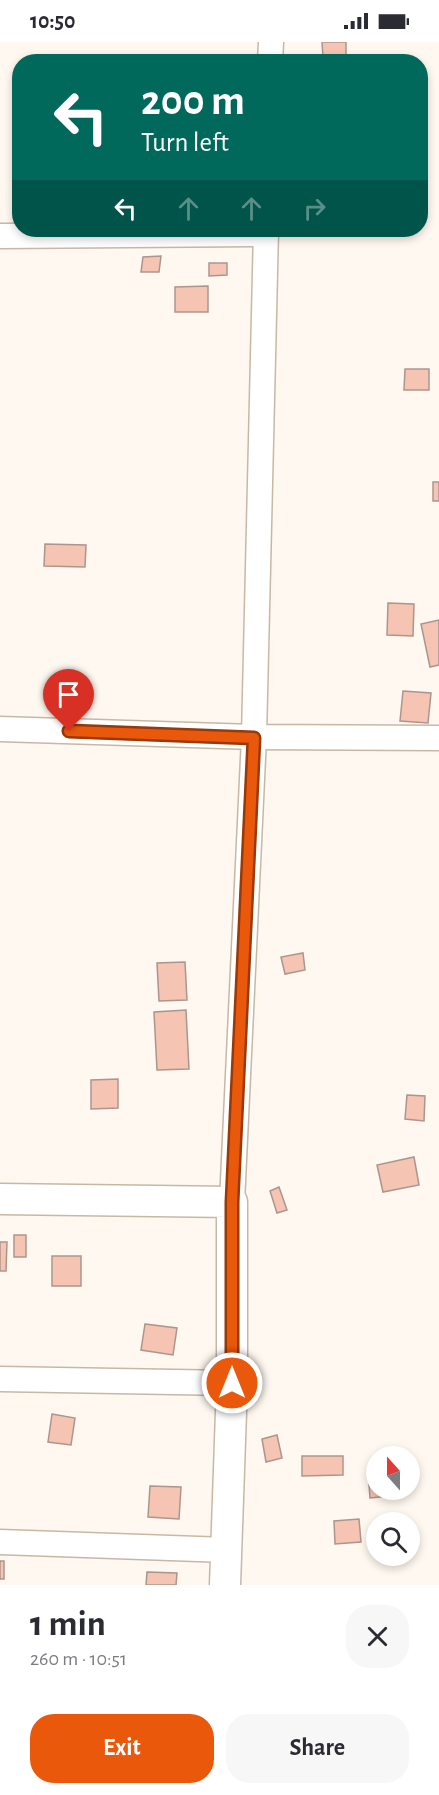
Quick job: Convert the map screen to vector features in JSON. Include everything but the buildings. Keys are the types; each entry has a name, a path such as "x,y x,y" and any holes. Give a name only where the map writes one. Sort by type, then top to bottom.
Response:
{"street":[{"path":"225,1585 232,1383 232,1202 254,738 266,237"},
{"path":"0,729 254,738 439,738"},
{"path":"0,1199 232,1202"},
{"path":"0,1379 232,1383"},
{"path":"0,1542 227,1550"}],"route":[{"path":"69,731 254,738 232,1202 232,1383"}]}
